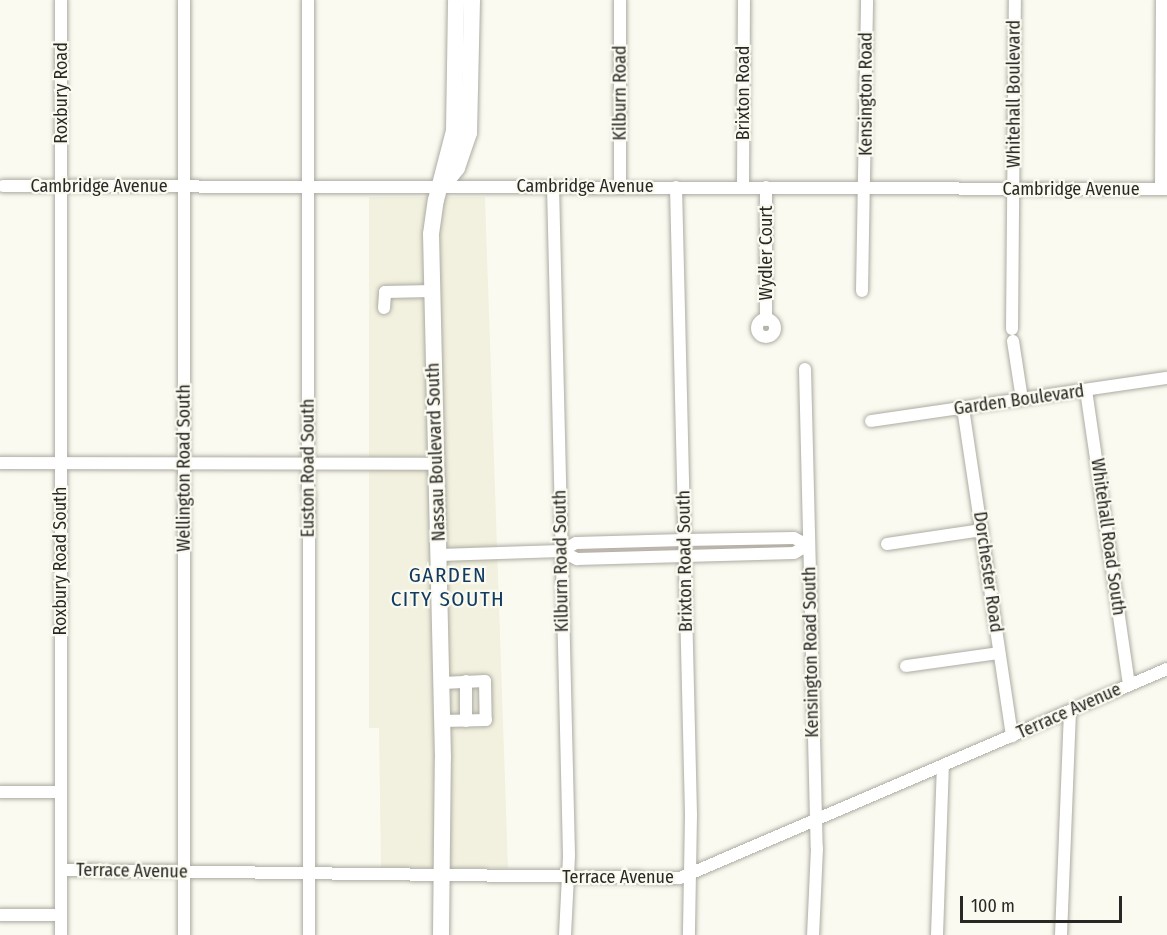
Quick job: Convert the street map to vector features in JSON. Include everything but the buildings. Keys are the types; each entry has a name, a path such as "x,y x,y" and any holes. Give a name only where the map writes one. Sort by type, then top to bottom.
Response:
{"main road":[{"path":"442,186 455,119 456,0"},
{"path":"442,186 457,168 470,133 472,0"},
{"name":"Nassau Boulevard South","path":"441,935 444,876 442,683 432,221 442,186"}],"street":[{"name":"Roxbury Road","path":"61,0 61,186"},
{"name":"Wellington Road South","path":"184,0 184,935"},
{"name":"Euston Road South","path":"308,0 309,935"},
{"name":"Kilburn Road","path":"620,0 620,186"},
{"name":"Brixton Road","path":"743,187 744,0"},
{"name":"Kensington Road","path":"862,291 867,0"},
{"name":"Whitehall Boulevard","path":"1015,0 1012,335 1022,399"},
{"path":"1162,0 1164,189"},
{"name":"Cambridge Avenue","path":"3,186 1164,189"},
{"name":"Roxbury Road South","path":"61,186 61,935"},
{"name":"Kilburn Road South","path":"553,186 567,878 565,935"},
{"name":"Brixton Road South","path":"676,187 692,874 689,935"},
{"name":"Wydler Court","path":"765,320 766,187"},
{"path":"384,308 385,292 432,291"},
{"name":"Kensington Road South","path":"805,369 816,822 813,935"},
{"name":"Garden Boulevard","path":"871,422 1167,378"},
{"name":"Whitehall Road South","path":"1086,390 1129,685"},
{"name":"Dorchester Road","path":"963,408 1012,736"},
{"path":"0,463 436,464"},
{"path":"887,544 981,530"},
{"path":"439,555 561,551 576,543 684,540 794,538 808,545"},
{"path":"561,551 577,559 794,554 808,545"},
{"path":"906,666 999,652"},
{"name":"Terrace Avenue","path":"62,870 680,878 816,822 1167,669"},
{"path":"466,681 466,721"},
{"path":"442,683 485,681 486,720 442,721"},
{"path":"1061,935 1070,711"},
{"path":"937,935 943,766"},
{"path":"0,792 60,792"},
{"path":"0,915 62,915"}],"shaded area":[{"path":"369,197 485,197 508,868 381,868 379,728 369,728"},
{"path":"794,538 808,545 794,553 577,559 561,551 576,543"}],"district":[{"name":"GARDEN CITY SOUTH","path":"448,587"}]}
